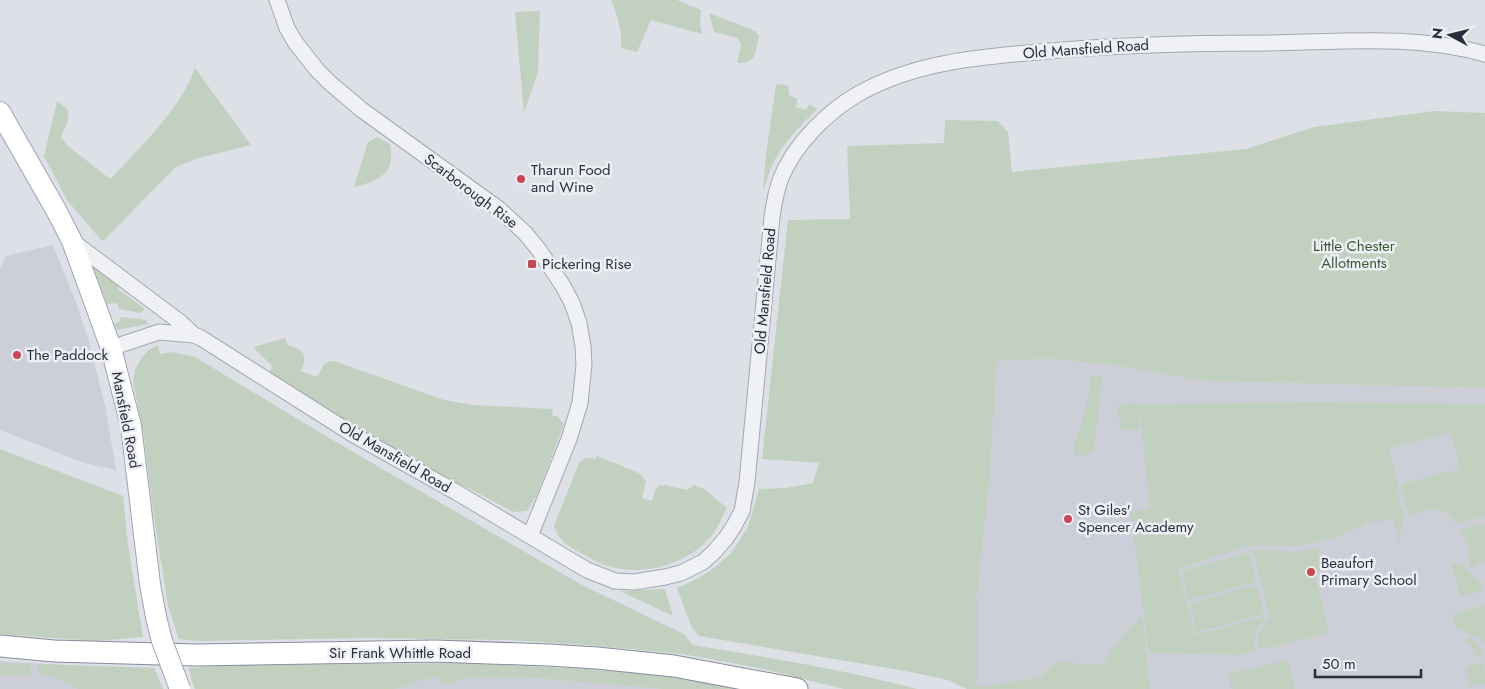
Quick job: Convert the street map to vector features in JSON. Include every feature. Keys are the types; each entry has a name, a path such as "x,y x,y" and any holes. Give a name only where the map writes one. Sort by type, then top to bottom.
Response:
{"highway":[{"name":"Sir Frank Whittle Road","path":"0,646 54,651 196,654 434,651 549,655 674,666 797,689"}],"main road":[{"name":"Mansfield Road","path":"0,112 72,241 111,348 131,426 150,584 156,616 162,641 180,689"}],"street":[{"name":"Scarborough Rise","path":"277,0 287,28 295,42 317,70 362,110 499,210 525,233 539,250 572,302 579,323 583,346 584,366 580,403 569,439 530,536"},
{"name":"Old Mansfield Road","path":"111,348 159,332 194,335 354,435 456,492 587,570 615,581 634,582 665,577 692,568 703,562 726,538 742,511 772,216 778,187 787,165 795,152 806,138 842,104 871,88 920,68 949,62 1094,47 1389,40 1460,47 1485,54"},
{"name":"Old Mansfield Road","path":"72,241 180,322 194,335"}],"shaded area":[{"path":"53,245 76,302 89,342 105,405 116,470 84,463 0,430 0,268 6,256"},
{"name":"Beaufort Primary School","path":"1053,359 1113,365 1204,381 1485,388 1485,689 1150,689 1146,658 1093,682 977,687 977,596 990,475 997,361"},
{"path":"0,661 154,668 163,689 0,689"},
{"path":"437,676 441,686 473,677 532,678 662,689 396,689"}],"green space":[{"path":"611,0 677,0 701,10 700,24 702,34 651,20 637,52 621,48 619,24"},
{"path":"540,11 538,72 524,113 515,12"},
{"path":"709,13 755,31 759,36 756,52 752,59 744,63 737,63 741,44 738,38 714,32"},
{"path":"195,68 251,145 199,158 176,167 104,240 101,240 67,200 44,156 57,101 68,110 68,121 61,137 68,146 110,179 170,112 189,83"},
{"path":"776,84 788,85 789,95 797,99 796,107 806,110 809,104 817,109 794,133 778,154 763,191 766,155"},
{"name":"Little Chester Allotments","path":"1434,111 1485,113 1485,388 1204,381 1113,365 1053,359 997,361 990,475 977,596 977,687 1039,678 1057,661 1103,665 1111,650 1142,615 1150,689 967,689 948,680 911,672 699,636 692,628 677,588 697,579 714,568 732,552 748,527 759,489 786,488 813,483 819,463 762,459 788,220 850,219 847,146 944,143 945,120 998,121 1008,132 1012,172 1246,149 1314,127"},
{"path":"377,137 390,144 391,154 388,169 378,179 354,187 368,142"},
{"path":"93,265 120,284 118,289 145,309 141,313 119,309 117,303 107,304"},
{"path":"120,317 146,320 148,324 117,330 114,324 121,321"},
{"path":"285,338 288,345 298,349 303,354 304,361 301,371 317,377 324,364 330,361 444,400 473,405 553,409 552,415 558,417 564,424 537,495 527,511 514,512 464,486 462,489 360,430 269,373 272,366 253,347"},
{"path":"158,345 160,354 172,352 195,357 324,435 580,584 684,634 693,645 834,670 917,689 844,689 759,668 682,654 588,645 507,640 365,638 196,641 179,639 168,606 144,437 133,381 135,370 142,357"},
{"path":"1091,376 1102,377 1094,448 1088,454 1074,455 1074,441 1076,441 1086,409"},
{"path":"1321,402 1485,404 1485,516 1455,524 1444,511 1434,509 1409,516 1401,484 1460,469 1451,433 1389,448 1398,485 1396,489 1404,518 1399,543 1393,518 1372,523 1372,521 1366,522 1366,524 1336,537 1298,546 1247,546 1178,569 1195,635 1265,617 1256,633 1254,641 1255,651 1241,655 1149,653 1133,529 1152,527 1151,512 1150,524 1138,525 1137,520 1132,521 1130,512 1150,509 1139,404"},
{"path":"1138,403 1140,429 1121,430 1117,406"},
{"path":"0,449 123,496 128,545 143,637 95,641 0,634"},
{"path":"597,456 639,473 646,481 642,498 652,501 655,490 659,486 665,485 687,490 694,485 704,489 727,508 712,535 691,554 679,560 666,565 638,570 604,565 566,543 559,536 554,526 579,463 586,458 595,459"},
{"path":"1485,524 1485,563 1482,560 1474,568 1470,564 1467,542 1459,530"},
{"path":"1318,547 1323,571 1315,572 1328,627 1326,634 1263,649 1260,648 1258,644 1259,636 1270,617 1253,549 1300,552"},
{"path":"1248,553 1256,582 1189,600 1182,571"},
{"path":"1460,563 1480,582 1484,591 1460,596 1452,564"},
{"path":"1256,585 1264,614 1197,632 1190,603"},
{"path":"665,589 673,616 620,591"},
{"path":"1485,606 1485,644 1477,637 1455,627 1453,614"},
{"path":"1469,637 1474,641 1481,651 1483,658 1477,656 1474,648 1467,643 1466,639"},
{"path":"1288,660 1295,689 1232,689 1228,674"},
{"path":"1484,662 1485,685 1470,686 1465,667"},
{"path":"0,663 31,664 31,675 0,675"},
{"path":"471,663 663,675 740,689 662,689 532,678 473,677 441,686 437,676 396,689 195,689 189,668 227,665"},
{"path":"38,664 154,668 163,689 79,689 58,679 38,673"}],"place":[{"name":"Tharun Food and Wine","path":"521,179"},
{"name":"Pickering Rise","path":"532,264"},
{"name":"The Paddock","path":"17,355"},
{"name":"St Giles' Spencer Academy","path":"1068,519"},
{"name":"Beaufort Primary School","path":"1311,572"}]}
